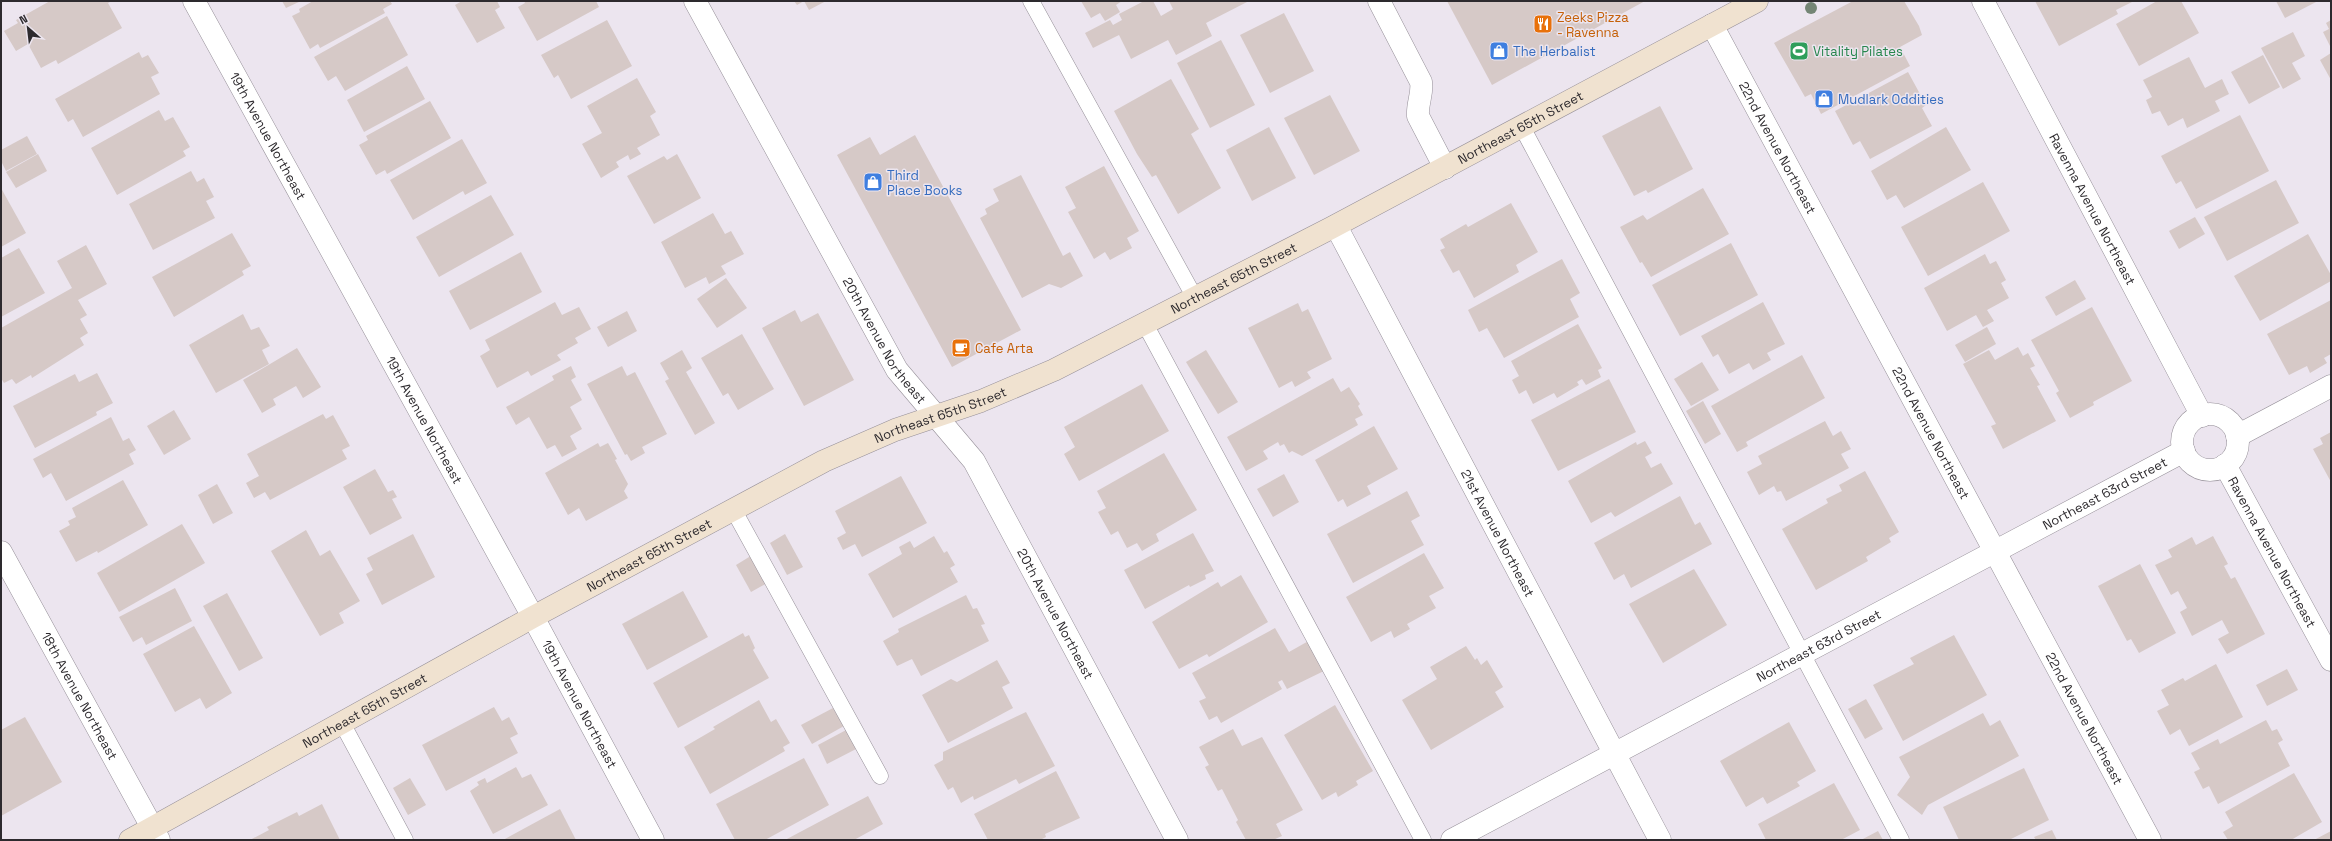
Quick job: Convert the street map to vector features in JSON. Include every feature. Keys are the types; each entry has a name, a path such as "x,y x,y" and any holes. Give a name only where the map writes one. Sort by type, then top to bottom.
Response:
{"main road":[{"name":"Northeast 65th Street","path":"130,840 156,834 342,723 533,617 824,461 895,430 981,401 1054,370 1336,226 1757,1"}],"street":[{"name":"19th Avenue Northeast","path":"194,1 533,617 653,840"},
{"name":"20th Avenue Northeast","path":"696,1 897,370 974,461 1177,840"},
{"path":"1379,1 1421,82 1422,89 1417,109 1418,116 1445,168"},
{"name":"Ravenna Avenue Northeast","path":"1983,1 2202,416"},
{"name":"22nd Avenue Northeast","path":"1712,25 1996,550 2150,840"},
{"name":"21st Avenue Northeast","path":"1336,226 1660,840"},
{"path":"2237,436 2331,386"},
{"path":"2213,414 2222,417 2230,423 2237,436 2237,448 2234,457 2225,465 2212,470 2202,469 2194,465 2184,451 2182,442 2188,425 2202,416 2213,414"},
{"name":"Northeast 63rd Street","path":"1452,840 2184,451"},
{"name":"Ravenna Avenue Northeast","path":"2225,465 2331,660"},
{"name":"18th Avenue Northeast","path":"1,552 156,834"}],"lane":[{"path":"1031,1 1195,298"},
{"path":"1522,127 1901,840"},
{"path":"1145,324 1423,840"},
{"path":"733,509 880,776"},
{"path":"342,723 405,840"}],"building":[{"path":"50,1 112,1 108,3 122,28 58,64 56,60 41,68 28,44 16,51 4,31 18,23 16,20"},
{"path":"282,1 301,1 286,8"},
{"path":"313,1 390,1 392,4 383,9 385,13 320,48 318,44 310,49 292,16 300,12 299,9"},
{"path":"462,1 497,1 500,7 495,10 505,28 477,43 455,5"},
{"path":"524,1 596,1 599,7 537,41 518,7 525,3"},
{"path":"794,1 804,1 797,5"},
{"path":"804,1 826,1 809,10"},
{"path":"1081,1 1122,1 1116,5 1120,12 1105,21 1100,13 1091,18"},
{"path":"1144,1 1153,1 1161,16 1173,9 1169,1 1249,1 1206,23 1212,36 1176,55 1168,40 1131,59 1119,35 1093,48 1085,33 1110,20 1113,25 1122,20 1119,14"},
{"path":"1447,1 1645,1 1492,85"},
{"path":"1853,1 1904,1 1919,26 1922,35 1900,47 1910,66 1821,114 1811,94 1805,97 1774,43"},
{"path":"2035,1 2134,1 2116,10 2118,14 2059,46"},
{"path":"2157,1 2181,1 2199,33 2139,66 2116,24"},
{"path":"2276,1 2318,1 2285,18"},
{"path":"1284,13 1314,71 1270,93 1240,35"},
{"path":"387,16 408,55 345,91 336,76 328,81 314,57"},
{"path":"607,20 632,66 571,99 558,75 554,78 541,55"},
{"path":"2331,20 2331,48 2323,32 2329,29 2326,23"},
{"path":"2293,32 2305,56 2292,63 2301,79 2283,89 2261,48"},
{"path":"1221,40 1255,105 1210,128 1177,63"},
{"path":"139,52 142,58 148,55 159,73 151,77 160,94 83,137 73,119 68,122 55,99"},
{"path":"2331,53 2331,80 2320,60"},
{"path":"2263,55 2280,87 2249,104 2231,72"},
{"path":"2189,57 2205,88 2222,79 2229,94 2215,101 2220,111 2187,128 2183,118 2168,126 2160,111 2152,114 2146,100 2152,97 2143,80"},
{"path":"407,66 425,99 364,132 347,100"},
{"path":"1908,72 1926,105 1922,108 1932,126 1870,159 1860,141 1853,145 1835,111"},
{"path":"637,78 656,112 650,116 660,135 637,148 641,154 630,160 628,155 616,162 619,167 601,178 582,144 602,133 587,106"},
{"path":"1171,79 1199,129 1191,134 1221,188 1178,214 1156,175 1152,177 1137,154 1114,111"},
{"path":"1330,95 1360,151 1314,175 1284,118"},
{"path":"430,101 451,138 387,174 385,170 376,175 359,145 368,140 366,136"},
{"path":"1660,106 1693,169 1648,193 1646,190 1634,196 1602,136"},
{"path":"159,110 165,121 173,117 190,147 183,151 186,156 117,195 91,148"},
{"path":"2240,115 2269,171 2196,209 2181,181 2176,184 2161,156"},
{"path":"1269,127 1296,178 1252,201 1226,150"},
{"path":"1946,127 1971,170 1904,208 1896,195 1887,200 1871,171"},
{"path":"915,135 1021,330 952,367 837,155 870,137 880,155"},
{"path":"27,136 37,154 6,171 1,161 1,150"},
{"path":"462,139 487,183 465,195 463,191 413,220 390,180"},
{"path":"38,154 47,171 16,188 6,172"},
{"path":"677,154 701,198 654,224 627,176 664,156 667,160"},
{"path":"1104,166 1139,231 1127,238 1132,248 1110,260 1105,252 1094,259 1068,212 1076,208 1065,187"},
{"path":"191,171 197,182 204,178 214,197 206,201 215,218 153,250 129,204"},
{"path":"1021,175 1063,256 1070,252 1083,276 1061,288 1049,284 1022,298 980,218 987,214 985,209 999,201 993,189"},
{"path":"2276,180 2299,223 2227,261 2204,217"},
{"path":"1983,182 2010,231 1928,276 1901,227"},
{"path":"1,188 26,233 1,247"},
{"path":"1703,188 1729,234 1651,277 1642,262 1640,263 1620,227 1643,215 1647,220"},
{"path":"491,195 514,235 439,277 416,237"},
{"path":"1511,203 1538,252 1516,265 1519,272 1474,298 1459,270 1453,273 1440,250 1445,248 1440,239 1466,224 1468,227"},
{"path":"713,213 725,234 731,231 744,254 721,266 726,274 709,284 706,277 685,288 661,242"},
{"path":"2195,217 2205,234 2179,249 2169,231"},
{"path":"232,233 251,266 242,271 244,275 174,317 152,277"},
{"path":"2308,234 2331,275 2331,281 2260,321 2234,276"},
{"path":"1731,243 1758,295 1680,336 1652,285"},
{"path":"86,245 107,284 78,300 87,315 80,319 88,333 80,338 84,345 32,378 31,375 16,384 12,379 4,383 1,378 1,328 72,288 57,261"},
{"path":"19,248 45,293 1,317 1,258"},
{"path":"521,252 542,292 470,330 449,291"},
{"path":"1985,254 1990,264 1996,261 2006,280 2001,283 2009,298 1987,310 1994,321 1983,327 1976,315 1947,331 1924,288"},
{"path":"1562,259 1580,293 1570,299 1579,317 1504,358 1487,328 1479,332 1468,310"},
{"path":"726,278 747,308 717,328 697,299"},
{"path":"2075,280 2086,299 2056,316 2045,297"},
{"path":"2331,300 2331,354 2324,358 2327,363 2310,373 2307,366 2289,375 2267,334"},
{"path":"555,302 562,315 579,307 591,329 575,338 578,343 557,355 561,360 531,376 528,371 497,388 480,356 490,350 485,340"},
{"path":"1763,302 1785,344 1767,353 1771,360 1753,370 1749,363 1729,374 1718,354 1713,357 1701,336"},
{"path":"1298,303 1302,312 1308,309 1332,359 1307,372 1311,378 1295,387 1292,381 1279,388 1248,328"},
{"path":"2092,307 2132,381 2093,402 2094,405 2070,418 2056,393 2059,391 2031,340"},
{"path":"795,310 801,322 818,313 854,380 804,406 762,328"},
{"path":"627,311 637,331 608,347 597,327"},
{"path":"243,314 251,330 259,327 270,346 262,350 269,364 216,393 189,345"},
{"path":"1578,324 1602,368 1598,370 1601,377 1586,385 1582,379 1577,382 1579,385 1557,398 1554,393 1533,404 1526,390 1519,394 1512,380 1519,376 1511,361"},
{"path":"1987,327 1996,344 1965,362 1955,345"},
{"path":"742,334 774,389 738,410 728,393 723,396 701,358"},
{"path":"2018,347 2023,356 2028,353 2035,366 2030,368 2040,385 2037,386 2056,421 2003,449 1991,426 1996,424 1963,364 1989,350 1995,360"},
{"path":"297,348 321,387 303,398 296,386 273,399 276,405 262,413 243,380"},
{"path":"682,350 692,368 686,372 715,423 695,435 665,381 669,379 660,363"},
{"path":"1206,350 1238,402 1218,414 1186,362"},
{"path":"1802,355 1825,398 1746,442 1748,446 1737,452 1711,406"},
{"path":"1702,362 1719,390 1691,406 1674,379"},
{"path":"571,366 576,377 571,380 582,400 570,407 582,429 570,436 577,449 562,457 555,445 547,449 529,417 516,425 506,407 554,380 552,376"},
{"path":"622,366 627,376 635,372 667,434 642,447 645,453 631,461 627,454 625,455 587,384"},
{"path":"97,373 113,403 96,412 97,415 35,448 13,406 75,374 79,382"},
{"path":"1333,378 1341,392 1349,387 1360,404 1358,406 1363,415 1355,419 1358,425 1302,456 1292,451 1289,453 1284,444 1280,446 1278,442 1263,451 1268,459 1246,471 1227,437"},
{"path":"1609,379 1636,432 1558,471 1531,420"},
{"path":"1142,384 1169,431 1079,481 1064,454 1075,447 1064,427"},
{"path":"1703,401 1721,434 1705,444 1686,411"},
{"path":"174,410 191,439 164,455 147,426"},
{"path":"323,414 326,419 333,415 350,446 342,450 347,459 270,500 265,492 254,498 246,483 259,476 247,454"},
{"path":"111,417 123,441 129,438 136,450 129,454 134,464 66,501 51,473 43,478 33,459"},
{"path":"1825,421 1833,436 1841,431 1851,449 1841,454 1849,468 1786,501 1781,491 1777,492 1774,486 1759,495 1747,472 1762,464 1758,456"},
{"path":"1374,426 1398,469 1367,486 1371,494 1347,507 1343,499 1338,502 1315,460"},
{"path":"2331,432 2331,482 2313,449 2323,444 2320,438"},
{"path":"1645,441 1652,453 1645,457 1651,468 1661,463 1673,484 1615,517 1611,512 1591,523 1568,481 1636,442 1637,445"},
{"path":"598,443 600,447 608,443 617,459 615,460 628,484 624,491 628,498 586,521 579,508 568,515 545,473"},
{"path":"1164,453 1197,510 1156,534 1159,541 1142,551 1137,543 1127,548 1118,531 1111,535 1098,512 1106,508 1097,491"},
{"path":"375,469 388,492 393,490 397,497 392,499 402,518 370,535 343,487"},
{"path":"1865,471 1899,532 1889,538 1891,542 1866,557 1868,561 1816,590 1782,529 1828,503 1826,499 1842,491 1839,485"},
{"path":"1284,474 1299,502 1273,517 1257,489"},
{"path":"901,476 927,523 862,557 855,544 843,550 837,538 846,533 835,511"},
{"path":"123,480 148,525 98,553 97,551 76,562 59,531 70,525 68,521 76,517 72,508"},
{"path":"217,484 233,513 213,524 198,495"},
{"path":"1407,491 1420,516 1411,521 1424,545 1353,583 1327,534"},
{"path":"1680,496 1695,525 1700,522 1712,544 1631,588 1624,574 1614,580 1594,543"},
{"path":"182,524 205,563 119,612 97,573"},
{"path":"306,530 320,556 330,550 360,601 339,613 344,623 320,636 271,551"},
{"path":"1193,533 1214,571 1205,575 1206,579 1190,587 1189,585 1145,609 1124,570"},
{"path":"413,534 435,577 382,605 366,574 373,570 367,558"},
{"path":"785,534 803,567 787,575 770,543"},
{"path":"934,536 944,553 947,551 955,565 950,568 958,582 893,618 868,574 902,554 899,547 910,541 914,548"},
{"path":"2213,536 2228,564 2224,566 2231,579 2235,577 2265,634 2227,654 2218,639 2229,633 2222,620 2192,636 2180,612 2187,608 2178,591 2171,595 2155,565 2172,557 2168,550 2192,537 2196,545"},
{"path":"1424,553 1444,588 1429,596 1436,608 1407,624 1410,629 1394,638 1391,631 1371,642 1346,597"},
{"path":"754,554 769,582 751,592 736,565"},
{"path":"2140,564 2176,633 2139,653 2131,639 2127,641 2098,586"},
{"path":"1694,569 1727,625 1663,663 1629,604"},
{"path":"1241,575 1268,622 1209,657 1207,654 1179,669 1152,622 1218,582 1221,587"},
{"path":"175,588 192,621 146,645 142,637 133,642 119,617"},
{"path":"683,591 708,637 647,670 622,624"},
{"path":"227,593 263,658 239,671 203,606"},
{"path":"966,595 973,609 977,608 985,624 981,625 989,641 921,676 912,659 897,666 883,641 899,632 898,629"},
{"path":"194,626 232,693 206,709 200,698 175,712 143,654"},
{"path":"1275,628 1289,652 1312,639 1328,669 1287,689 1282,680 1278,682 1282,689 1221,723 1217,716 1209,720 1199,701 1206,698 1192,673"},
{"path":"743,633 745,637 749,635 755,648 753,650 769,678 678,728 653,683"},
{"path":"1954,635 1987,695 1903,741 1873,685 1914,664 1910,658"},
{"path":"1466,646 1475,660 1477,658 1481,665 1487,660 1503,687 1495,692 1504,707 1431,750 1402,700 1437,679 1430,667"},
{"path":"997,660 1010,683 1002,687 1013,708 948,743 922,695 951,679 957,682"},
{"path":"2216,664 2243,717 2189,746 2180,729 2170,735 2157,711 2169,705 2161,690 2183,678 2185,681"},
{"path":"2287,669 2298,690 2267,706 2256,685"},
{"path":"1866,699 1883,729 1865,739 1848,709"},
{"path":"759,700 771,722 776,719 790,743 783,747 785,751 710,794 684,747 715,729 713,727"},
{"path":"1335,705 1373,771 1356,781 1358,785 1338,797 1336,792 1322,800 1284,735"},
{"path":"494,707 502,721 509,717 518,734 510,738 518,753 446,791 422,745"},
{"path":"833,708 844,726 812,744 801,725"},
{"path":"1026,712 1055,766 1019,784 1016,779 974,800 973,796 961,803 953,787 948,790 934,765 943,760 943,752"},
{"path":"1983,713 1990,726 2000,720 2019,756 1928,805 1922,815 1897,795 1910,777 1899,757"},
{"path":"25,717 62,782 1,816 1,730"},
{"path":"2266,720 2272,731 2277,729 2283,740 2278,743 2290,766 2218,804 2209,786 2203,789 2194,772 2200,769 2191,753 2218,739 2220,744"},
{"path":"1789,722 1816,771 1797,782 1800,786 1767,804 1763,797 1746,807 1720,761"},
{"path":"848,729 858,748 827,764 818,745"},
{"path":"1233,729 1242,746 1262,737 1303,810 1276,824 1282,836 1273,840 1246,840 1236,822 1238,820 1222,789 1218,791 1205,767 1209,765 1199,747"},
{"path":"804,758 829,805 765,840 735,840 716,804"},
{"path":"516,767 522,778 531,774 548,805 493,834 470,791 479,785 477,782 485,778 487,783"},
{"path":"2024,768 2049,820 2009,840 1959,840 1943,807"},
{"path":"1056,771 1080,818 1045,834 1046,837 1040,840 988,840 974,814"},
{"path":"2294,773 2322,822 2291,840 2228,840 2223,832 2233,826 2225,812"},
{"path":"410,778 426,805 408,815 393,788"},
{"path":"1834,783 1860,830 1841,840 1766,840 1758,824"},
{"path":"868,796 883,824 854,840 785,840"},
{"path":"322,804 340,840 250,840 269,830 267,827 297,812 299,816"},
{"path":"560,809 576,840 503,840"},
{"path":"2052,830 2057,840 2036,840 2034,837"},
{"path":"1878,831 1883,840 1861,840"},
{"path":"2331,831 2331,840 2314,840"}],"place":[{"name":"Zeeks Pizza - Ravenna","path":"1543,24"},
{"name":"The Herbalist","path":"1499,51"},
{"name":"Vitality Pilates","path":"1799,51"},
{"name":"Mudlark Oddities","path":"1824,99"},
{"name":"Third Place Books","path":"873,182"},
{"name":"Cafe Arta","path":"961,348"}]}
